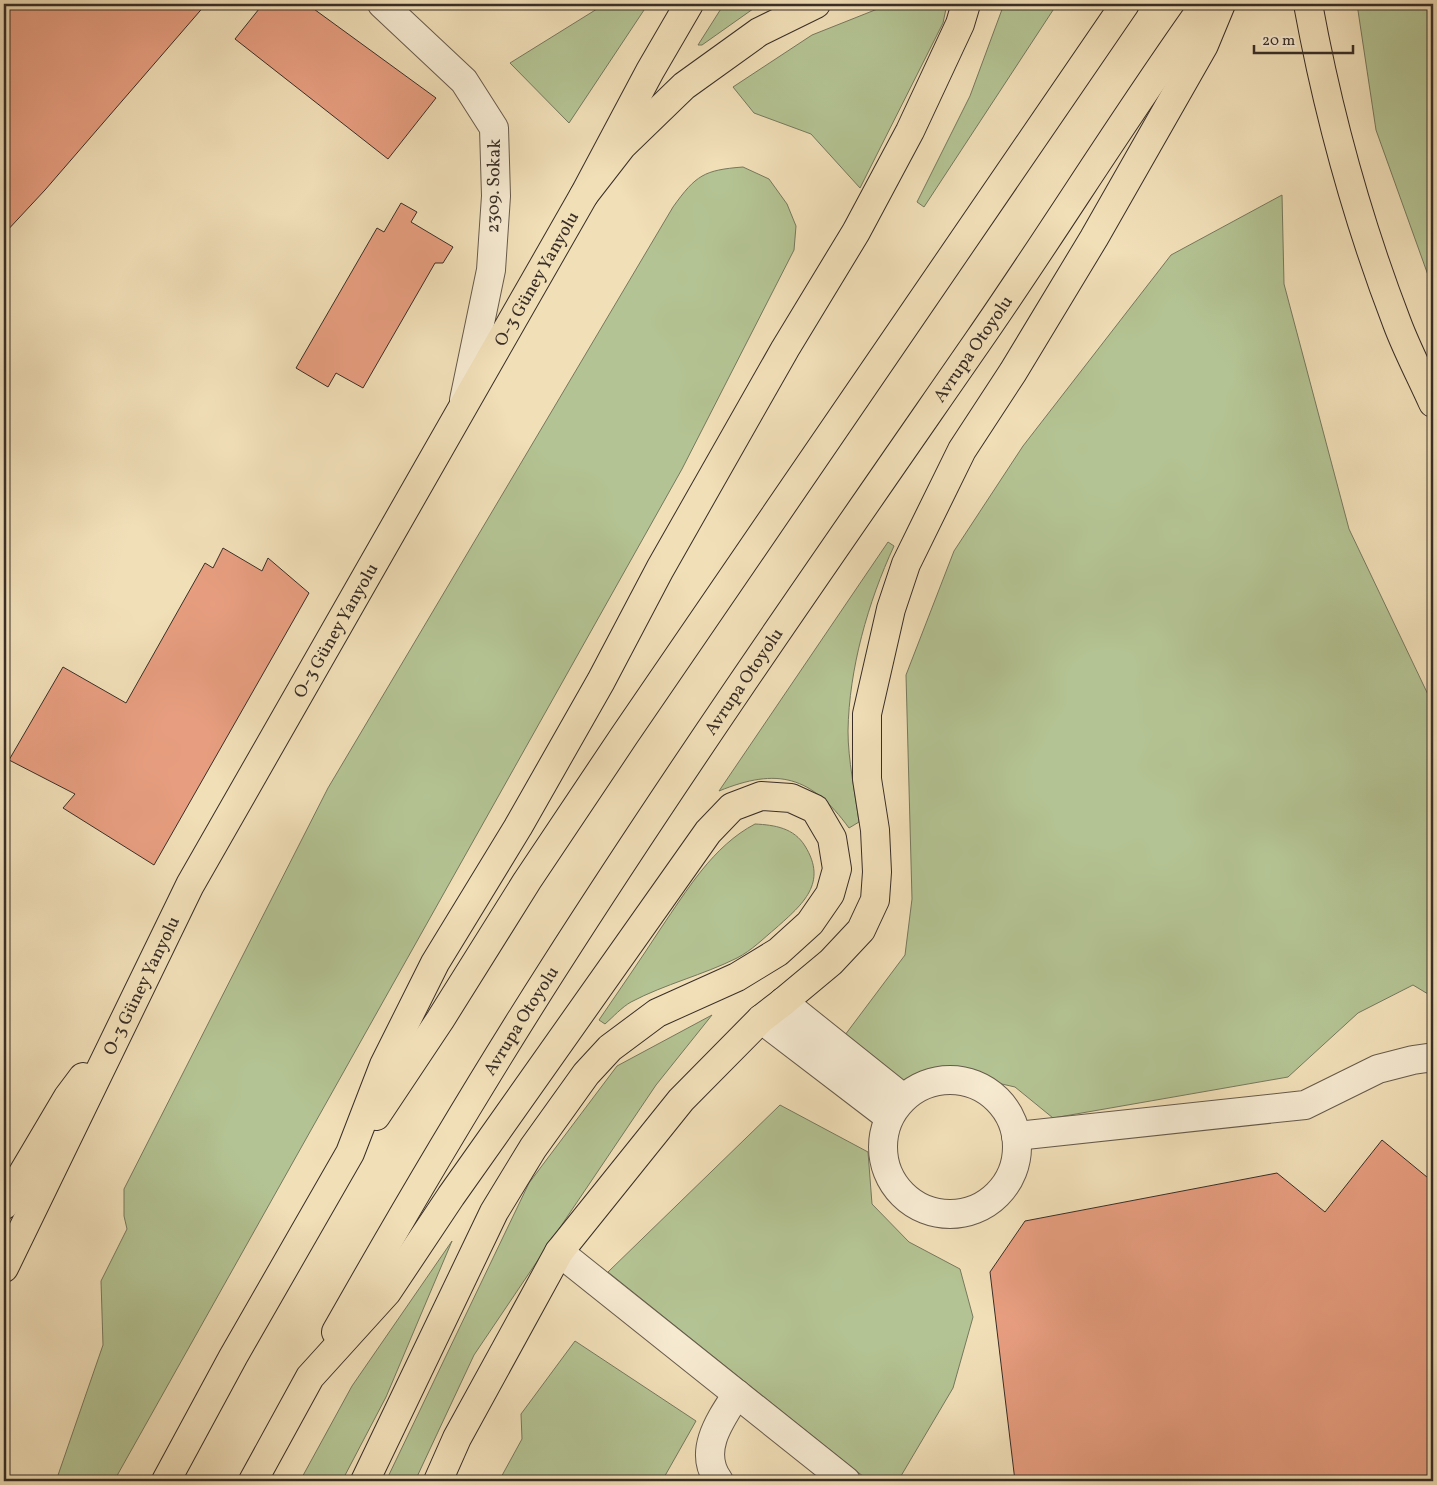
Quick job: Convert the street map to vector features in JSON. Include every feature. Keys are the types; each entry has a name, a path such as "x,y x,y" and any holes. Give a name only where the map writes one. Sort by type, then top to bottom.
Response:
{"main road":[{"name":"O-3 Güney Yanyolu","path":"4,1268 190,885 584,195 650,71 689,4"},
{"path":"584,195 622,146 684,86 759,32 816,4"},
{"path":"350,1153 384,1065 435,963 518,827 591,698 660,568 780,358 856,232 910,132 960,24 966,4"},
{"path":"166,1481 233,1357 350,1153 440,1020 527,881 624,736 1125,4"},
{"name":"Avrupa Otoyolu","path":"310,1377 423,1179 564,952 737,690 1036,257 1172,49 1205,4"},
{"path":"438,1481 457,1438 559,1252 681,1100 762,1019 831,962 861,930 875,900 877,872 874,830 867,779 867,714 891,609 906,564 962,450 1013,372 1094,238 1204,45 1221,4"},
{"path":"1308,4 1321,75 1352,194 1397,324 1433,403"},
{"path":"253,1481 310,1377 387,1292 451,1196 708,832 732,806 761,796 791,798 815,809 832,838 837,869 830,894 810,922 778,952 737,977 657,1013 610,1048 586,1074 532,1148 494,1212 365,1481"},
{"path":"4,1205 68,1097 123,1024"}],"street":[{"name":"2309. Sokak","path":"382,4 464,81 494,128 496,196 490,270 462,410"},
{"path":"783,1002 896,1108"},
{"path":"762,1019 896,1108"},
{"path":"1016,1136 1305,1105 1378,1069 1413,1060 1433,1059"},
{"path":"947,1080 971,1083 992,1094 1008,1113 1016,1136 1016,1161 1006,1185 989,1203 966,1214 940,1215 916,1206 897,1189 885,1167 882,1142 896,1108 923,1085 947,1080"},
{"path":"559,1252 846,1481"},
{"path":"719,1481 710,1470 711,1446 719,1421 737,1394"}],"green space":[{"path":"605,4 648,4 569,123 510,63"},
{"path":"724,4 760,4 702,45 698,45"},
{"path":"890,4 947,4 943,23 860,188 811,134 754,113 733,87 812,35"},
{"path":"1004,4 1057,4 924,207 917,202 970,96"},
{"path":"1357,4 1433,4 1433,289 1376,130"},
{"path":"743,167 769,179 787,204 796,226 794,250 682,469 114,1481 56,1481 103,1345 101,1281 127,1229 124,1216 124,1189 328,788 673,207 688,188 702,176 719,170"},
{"path":"1282,195 1284,284 1349,529 1433,705 1433,997 1413,985 1358,1013 1288,1077 1053,1118 1015,1087 958,1074 905,1083 842,1039 905,955 912,899 906,675 954,551 1023,446 1171,255"},
{"path":"888,542 894,546 868,613 856,660 849,708 849,753 859,822 849,828 835,810 821,797 807,787 792,781 776,778 759,779 719,791"},
{"path":"755,824 770,825 790,831 805,846 814,871 813,882 803,901 776,928 742,955 631,1002 605,1024 599,1020 702,870 726,844"},
{"path":"712,1015 656,1085 474,1355 415,1481 386,1481 529,1183 617,1066"},
{"path":"780,1105 868,1152 872,1204 909,1242 960,1269 973,1317 953,1388 898,1481 869,1481 608,1272"},
{"path":"452,1241 386,1397 342,1481 300,1481 352,1386"},
{"path":"575,1341 696,1421 662,1481 499,1481 522,1439 521,1414"}],"building":[{"path":"4,4 206,4 45,190 4,234"},
{"path":"263,4 307,4 436,98 388,159 235,39"},
{"path":"401,203 417,212 411,222 453,247 443,263 435,263 363,388 336,373 328,387 296,368 377,228 384,232"},
{"path":"223,548 262,571 268,558 309,593 154,865 63,808 75,794 9,760 63,667 126,703 205,563 213,568"},
{"path":"1382,1140 1433,1182 1433,1481 1015,1481 990,1272 1025,1221 1277,1173 1325,1212"}]}
